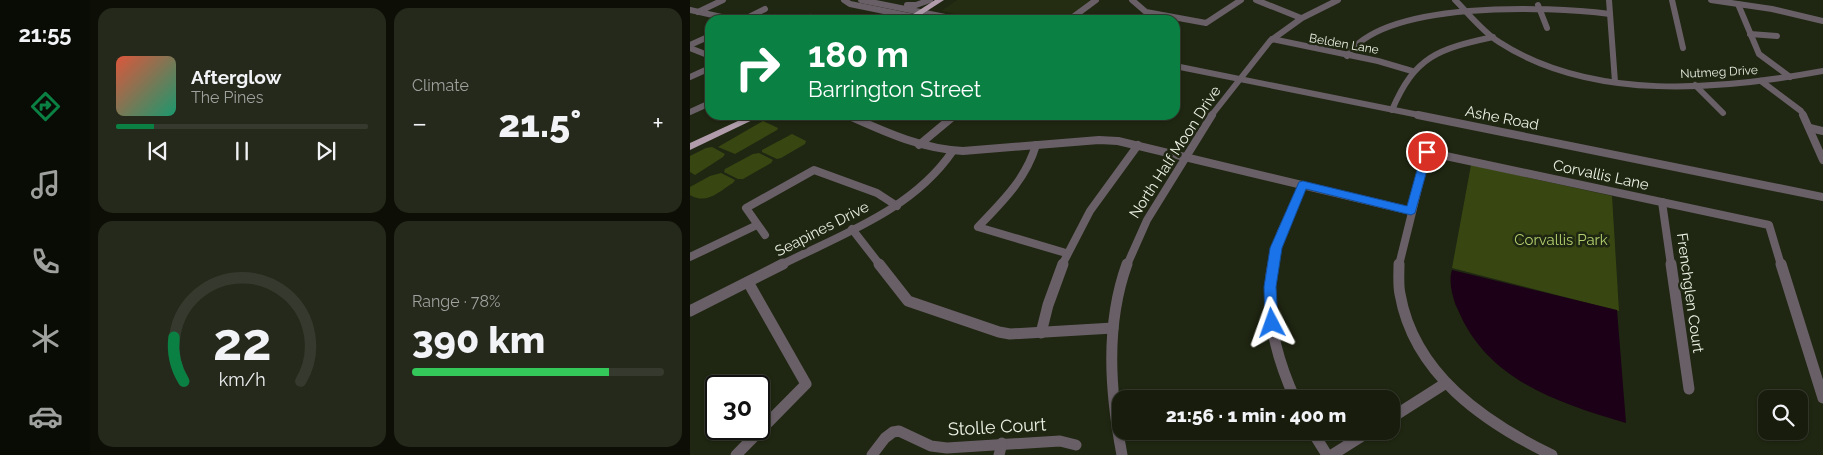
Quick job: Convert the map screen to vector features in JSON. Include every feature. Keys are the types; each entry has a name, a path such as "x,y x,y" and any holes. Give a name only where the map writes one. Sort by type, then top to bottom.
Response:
{"main road":[{"path":"922,15 940,0"},
{"path":"923,15 949,0"},
{"path":"690,139 732,120"},
{"path":"690,147 747,120"}],"street":[{"path":"690,16 723,0"},
{"path":"844,0 850,4 909,15"},
{"path":"861,0 913,15"},
{"path":"887,0 908,5 916,5 930,0"},
{"path":"1076,15 1096,0"},
{"path":"1132,0 1146,12 1164,15"},
{"path":"1180,18 1206,22 1241,0"},
{"path":"1256,0 1301,18"},
{"name":"North Half Moon Drive","path":"1122,455 1115,414 1112,377 1113,328 1122,279 1139,232 1158,198 1206,123 1252,61 1272,39 1301,18 1338,0"},
{"name":"Nutmeg Drive","path":"1455,0 1492,37 1509,48 1543,63 1578,74 1615,82 1644,86 1695,86 1761,81 1823,71"},
{"path":"1609,0 1615,82"},
{"path":"1672,0 1684,48"},
{"path":"1711,0 1772,6 1823,21"},
{"path":"1347,56 1351,48 1359,40 1388,25 1422,14 1461,6 1488,4 1538,5 1610,14"},
{"path":"1738,4 1759,54 1790,77"},
{"path":"1538,5 1546,28"},
{"path":"753,15 765,9"},
{"path":"690,10 712,15"},
{"path":"1750,34 1777,36"},
{"path":"1392,110 1403,83 1412,71 1429,57 1448,48 1492,37"},
{"path":"690,46 705,38"},
{"name":"Belden Lane","path":"1272,39 1298,47 1386,63 1412,71"},
{"path":"690,46 705,54"},
{"name":"Ashe Road","path":"1180,67 1823,197"},
{"path":"690,77 705,70"},
{"path":"1814,73 1823,78"},
{"path":"1761,81 1801,111 1823,160"},
{"path":"1695,86 1723,113"},
{"path":"690,112 705,105"},
{"path":"859,120 919,146 952,152 1100,140 1118,141 1411,211 1399,259 1397,283 1399,298 1406,320 1415,339 1446,383 1472,407 1498,426 1552,455"},
{"path":"919,146 949,120"},
{"path":"1810,128 1823,130"},
{"path":"1036,145 1033,159 1024,176 978,227 1066,253"},
{"path":"1041,333 1051,294 1066,253 1095,200 1138,145"},
{"name":"Seapines Drive","path":"690,311 897,206 928,183 952,152"},
{"name":"Corvallis Lane","path":"1411,211 1427,152 1770,225 1820,379"},
{"path":"765,235 746,208 814,170 878,193 897,206"},
{"path":"1291,390 1275,342 1270,305 1270,287 1276,248 1303,185"},
{"name":"Frenchglen Court","path":"1662,202 1689,389"},
{"path":"690,257 757,225"},
{"path":"852,229 908,301 998,332 1010,334 1113,328"},
{"path":"736,455 806,384 748,282"},
{"path":"1820,379 1823,398"},
{"path":"1400,412 1446,383"},
{"name":"Stolle Court","path":"872,455 885,438 893,432 899,431 931,446 947,448 1000,449 1060,440 1076,446"},
{"path":"1318,440 1327,455"},
{"path":"1332,455 1356,440"}],"shaded area":[{"path":"957,0 1090,0 1072,15 961,15 941,11"},
{"path":"1452,270 1617,310 1626,423 1576,407 1528,386 1487,355 1471,334 1454,301 1451,285"}],"green space":[{"path":"763,121 778,128 777,130 735,154 718,147"},
{"path":"792,134 806,141 805,144 777,159 762,152 762,150"},
{"path":"712,147 725,154 723,157 695,175 690,172 690,156"},
{"path":"759,153 773,160 743,179 738,179 724,172 725,169 753,154"},
{"name":"Corvallis Park","path":"1471,165 1612,196 1619,311 1452,268"},
{"path":"721,173 735,180 707,198 696,198 690,195 690,187 710,176"}],"route":[{"path":"1272,323 1270,287 1276,248 1282,230 1303,185 1411,211 1427,152"}]}
